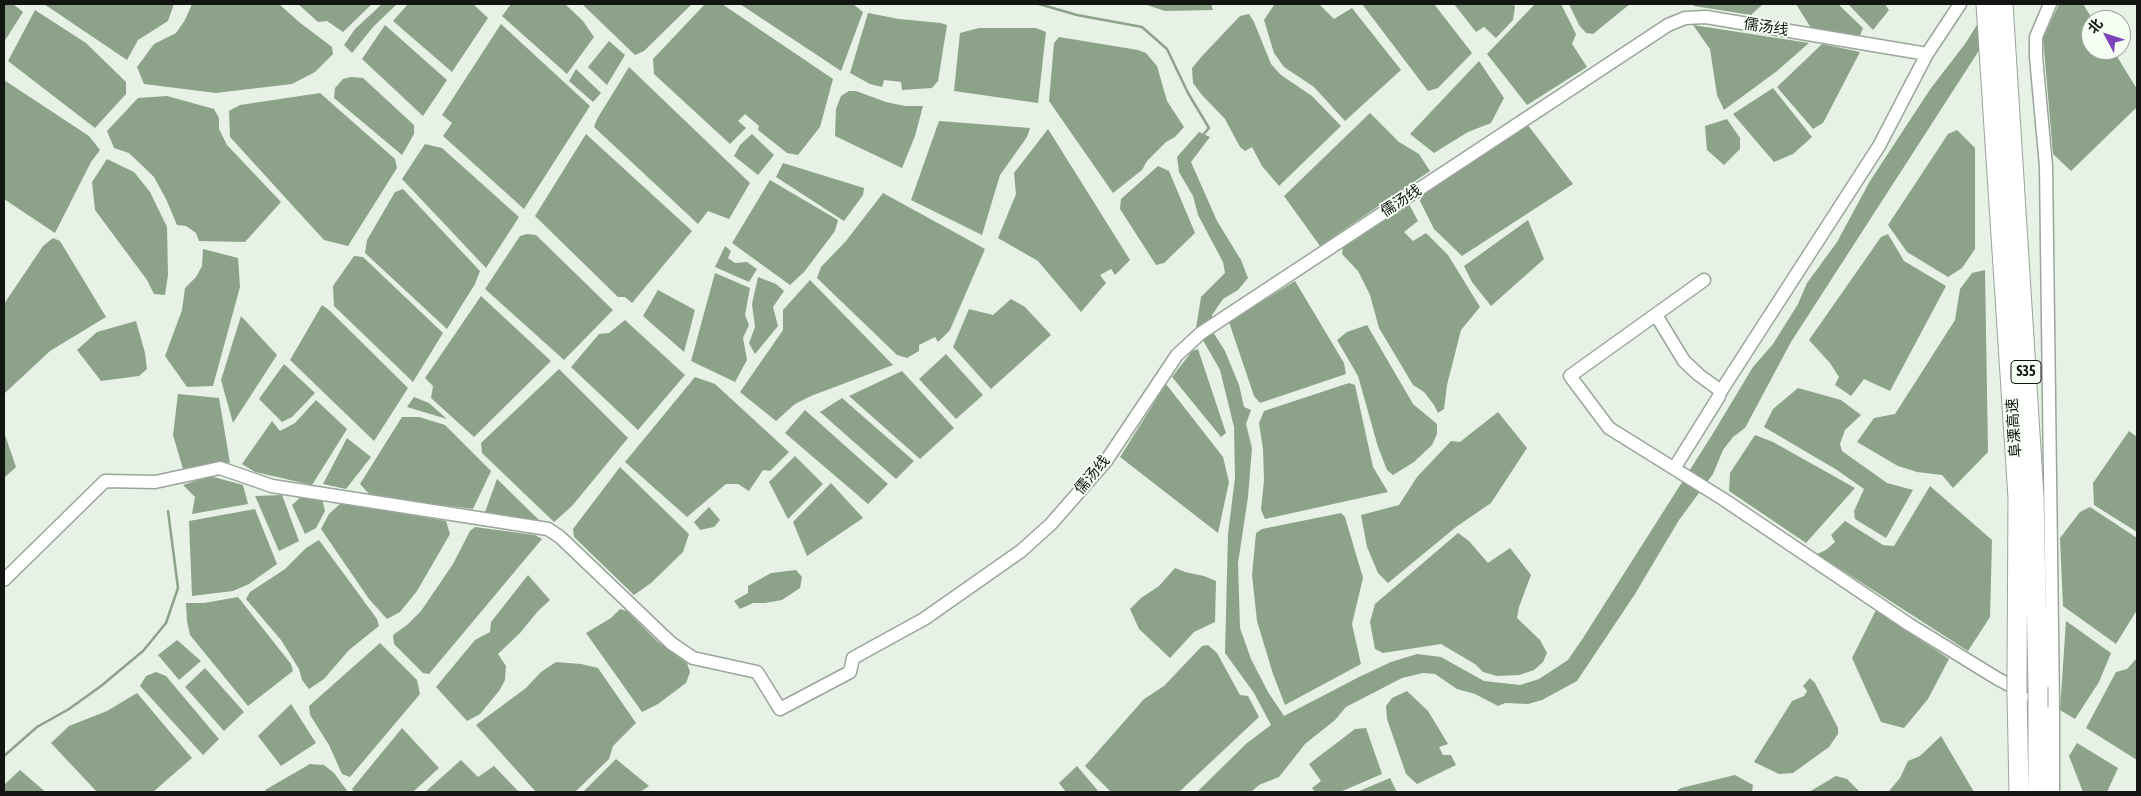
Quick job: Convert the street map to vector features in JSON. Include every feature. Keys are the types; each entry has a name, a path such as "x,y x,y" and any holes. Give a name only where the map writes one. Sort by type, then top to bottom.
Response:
{"highway":[{"name":"阜溧高速","path":"1986,4 2018,498 2017,674 2019,792"},
{"name":"阜溧高速","path":"2003,4 2034,497 2038,687 2046,708 2038,792"}],"street":[{"path":"1675,467 1718,398 1720,391 1878,146 1927,54 1960,4"},
{"path":"2050,4 2036,37 2036,57 2046,166 2046,708 2053,792"},
{"name":"儒汤线","path":"4,580 105,481 155,482 220,468 272,486 548,529 560,537 670,643 694,658 757,672 780,709 850,672 852,658 924,619 1021,552 1051,524 1106,461 1177,354 1201,333 1668,25 1685,18 1706,17 1927,54"},
{"path":"1704,280 1570,376 1609,428 1675,467 1910,625 2046,708"},
{"path":"1656,315 1684,361 1720,391"}],"shaded area":[{"path":"4,4 13,4 23,12 4,42"},
{"path":"44,4 174,4 168,21 138,40 127,60"},
{"path":"192,4 279,4 332,47 333,54 315,72 292,84 216,93 144,84 137,67 154,44 176,33 185,20"},
{"path":"298,4 372,4 343,32 327,21 318,22"},
{"path":"382,4 397,4 373,27 352,53 344,45 355,29"},
{"path":"408,4 473,4 488,18 452,72 393,21"},
{"path":"511,4 565,4 583,21 594,37 567,74 502,16"},
{"path":"582,4 692,4 644,51 635,55"},
{"path":"705,4 722,4 833,79 820,127 798,155 787,153 758,130 759,126 745,114 738,121 746,128 730,144 654,74 653,59"},
{"path":"740,4 853,4 863,12 841,71"},
{"path":"1144,4 1211,4 1213,10 1165,11"},
{"path":"1319,4 1334,19 1352,8 1401,70 1345,121 1314,87 1284,67 1274,53 1264,20 1274,5"},
{"path":"1362,4 1434,4 1472,53 1438,88 1428,91"},
{"path":"1454,4 1513,4 1515,7 1513,20 1496,38 1484,27 1476,32"},
{"path":"1535,4 1561,4 1576,34 1572,44 1587,67 1527,105 1487,54"},
{"path":"1569,4 1630,4 1593,34 1586,33 1579,25"},
{"path":"1693,4 1763,4 1751,15 1694,6"},
{"path":"1796,4 1838,4 1863,28 1859,38 1811,28"},
{"path":"1848,4 1885,4 1889,10 1873,30"},
{"path":"1990,4 2009,4 1791,342 1745,428 1733,437 1723,450 1713,474 1679,520 1635,594 1577,681 1542,700 1528,704 1505,703 1498,706 1475,694 1457,689 1435,674 1423,673 1402,678 1346,707 1335,720 1305,744 1279,777 1259,785 1251,792 1197,792 1247,743 1271,725 1254,693 1225,653 1228,534 1235,478 1234,427 1220,370 1196,328 1201,297 1225,273 1223,262 1198,215 1193,196 1179,172 1177,157 1199,132 1210,137 1191,162 1217,221 1241,260 1248,278 1238,290 1223,299 1212,315 1213,332 1225,351 1239,385 1244,407 1251,410 1246,424 1252,448 1248,497 1238,563 1240,628 1251,659 1268,692 1284,716 1391,662 1417,654 1441,657 1484,681 1520,685 1539,679 1568,660 1712,435 1753,367 1773,344 1798,304 1807,283 1837,242 1870,181 1931,88 1965,44"},
{"path":"2059,4 2083,4 2087,10 2081,10 2081,60 2119,60 2137,89 2137,107 2071,171 2053,154 2043,38"},
{"path":"35,10 86,43 126,82 126,94 95,128 8,61"},
{"path":"868,13 947,25 938,81 932,88 902,90 901,82 884,80 882,87 870,84 850,73"},
{"path":"1249,14 1271,64 1281,75 1312,96 1341,126 1279,186 1262,166 1252,147 1245,151 1240,147 1225,119 1193,83 1192,68 1240,16"},
{"path":"501,24 590,106 524,209 443,136 452,123 442,115"},
{"path":"385,25 447,80 423,116 362,59"},
{"path":"1693,25 1809,43 1777,71 1724,110 1717,95 1710,49"},
{"path":"979,28 1036,28 1046,32 1038,103 954,91 960,33"},
{"path":"1059,37 1138,50 1146,53 1157,66 1167,101 1184,127 1147,161 1142,170 1113,193 1049,101 1054,43"},
{"path":"609,41 625,55 607,85 588,67"},
{"path":"1822,44 1860,52 1823,123 1813,129 1777,87"},
{"path":"1479,61 1504,98 1491,123 1468,132 1434,153 1410,134"},
{"path":"629,67 750,183 729,219 708,211 698,224 594,127"},
{"path":"576,69 601,93 593,102 569,81"},
{"path":"351,77 363,78 414,125 414,134 402,155 334,98 335,88 343,79"},
{"path":"4,80 89,136 100,150 91,162 55,233 4,199"},
{"path":"1773,88 1812,137 1793,154 1774,162 1733,114"},
{"path":"849,91 856,91 886,102 905,106 923,106 915,136 902,168 835,136 836,109 841,96"},
{"path":"320,93 395,159 397,168 348,246 324,240 230,137 229,111 240,105"},
{"path":"167,96 214,109 219,118 219,129 227,145 281,202 245,242 199,241 196,233 186,226 177,225 154,177 129,153 114,148 107,131 138,98"},
{"path":"1370,113 1399,142 1419,154 1430,171 1320,246 1284,196"},
{"path":"1727,119 1740,138 1740,149 1724,165 1707,150 1705,126"},
{"path":"939,121 1030,128 1027,137 1000,175 982,235 911,200"},
{"path":"1527,124 1573,184 1462,256 1434,229 1420,201 1424,193"},
{"path":"1048,129 1130,260 1115,275 1111,269 1100,275 1106,283 1081,312 1038,261 998,238 1016,194 1014,173"},
{"path":"1957,130 1975,148 1975,249 1962,268 1948,277 1907,252 1888,225 1948,134"},
{"path":"586,134 692,231 632,303 625,297 618,297 535,216"},
{"path":"752,134 774,155 758,175 734,156 740,145"},
{"path":"425,144 442,148 519,217 486,268 402,179"},
{"path":"107,159 134,172 150,192 167,227 168,275 165,295 154,294 147,280 95,210 92,182"},
{"path":"783,163 864,188 863,195 844,221 776,177"},
{"path":"1158,166 1169,171 1195,233 1164,263 1156,265 1120,209 1121,199"},
{"path":"770,180 838,220 835,231 804,272 790,285 732,243"},
{"path":"403,189 480,271 475,284 447,329 365,253 367,240 395,192"},
{"path":"883,193 985,249 950,330 938,342 935,337 919,345 919,351 907,358 897,355 817,278 821,267 846,241"},
{"path":"1409,204 1418,221 1404,232 1413,241 1426,233 1448,255 1480,307 1461,330 1447,385 1444,409 1438,413 1424,392 1413,385 1379,328 1370,295 1358,271 1342,254 1343,248"},
{"path":"1528,220 1544,259 1491,306 1472,282 1464,266"},
{"path":"527,234 536,235 613,310 564,360 485,289 520,236"},
{"path":"1888,234 1904,261 1946,286 1890,391 1864,379 1851,396 1835,385 1839,377 1830,363 1809,340 1881,237"},
{"path":"53,238 60,241 106,317 50,351 5,393 4,304 43,246"},
{"path":"725,246 731,251 728,258 735,263 747,262 757,269 749,282 715,267"},
{"path":"203,249 238,258 240,287 213,386 187,387 165,356 182,310 185,288 196,277 202,266"},
{"path":"354,256 363,257 443,333 413,382 334,306 333,286"},
{"path":"1985,270 1988,452 1953,488 1942,475 1917,472 1898,466 1857,442 1874,418 1895,414 1955,320 1960,289 1972,273"},
{"path":"715,273 750,288 745,315 749,325 743,338 747,360 735,382 691,361"},
{"path":"758,277 776,284 784,291 773,307 778,326 755,354 749,343 755,327 752,304"},
{"path":"810,280 893,365 811,396 795,404 776,421 740,392 783,330 783,310"},
{"path":"1295,281 1344,363 1346,374 1260,403 1254,396 1229,322"},
{"path":"658,290 695,310 684,352 643,316"},
{"path":"481,296 551,361 474,437 431,398 433,386 425,378"},
{"path":"1011,299 1025,307 1051,335 991,389 953,347 969,309 993,315"},
{"path":"322,305 408,388 374,441 290,360"},
{"path":"241,316 277,355 233,423 221,380"},
{"path":"625,320 685,375 638,430 571,367 599,334 609,333"},
{"path":"136,321 145,353 147,369 139,376 101,381 77,350 97,332"},
{"path":"1367,325 1413,404 1437,424 1437,434 1432,445 1414,462 1393,475 1387,470 1378,447 1358,376 1337,340 1347,332"},
{"path":"1198,349 1226,433 1221,437 1172,377 1192,351"},
{"path":"946,354 983,395 956,419 919,379"},
{"path":"284,364 315,393 292,417 282,422 259,399"},
{"path":"559,369 628,438 572,506 554,522 482,453 481,443"},
{"path":"902,371 954,428 920,459 849,396"},
{"path":"695,377 715,384 789,452 770,471 763,470 749,491 738,484 726,484 687,517 625,462"},
{"path":"1349,383 1355,385 1373,467 1388,492 1265,519 1261,510 1264,480 1263,449 1259,423 1264,411"},
{"path":"1166,384 1223,457 1229,482 1218,533 1120,457"},
{"path":"1798,388 1841,400 1861,415 1845,430 1840,444 1842,451 1887,483 1913,490 1886,538 1855,519 1854,511 1864,489 1837,470 1764,427 1773,409"},
{"path":"178,394 219,398 230,463 222,462 183,469 173,435"},
{"path":"414,397 429,403 447,419 407,407"},
{"path":"842,398 914,461 896,479 820,412"},
{"path":"316,400 347,429 312,485 255,472 242,464 272,421 280,431 295,423"},
{"path":"805,410 888,484 868,504 785,433"},
{"path":"1498,412 1527,448 1491,503 1456,527 1388,583 1378,573 1367,547 1361,515 1399,505 1417,477 1451,441 1460,442"},
{"path":"402,417 419,417 445,425 491,471 473,509 371,496 360,484"},
{"path":"2129,431 2137,437 2137,532 2094,505 2093,483"},
{"path":"4,432 16,467 4,478"},
{"path":"1755,435 1773,442 1855,488 1806,543 1729,491 1730,473"},
{"path":"347,438 371,457 346,489 323,484"},
{"path":"795,456 823,484 788,519 769,482"},
{"path":"620,467 689,534 683,552 651,583 634,595 574,537 573,529"},
{"path":"210,476 243,485 248,504 192,514 195,497 183,485"},
{"path":"497,479 540,521 485,512"},
{"path":"831,483 863,518 807,556 793,522"},
{"path":"1930,486 1992,540 1990,617 1968,651 1817,554 1826,550 1835,542 1831,535 1845,521 1883,545 1894,546"},
{"path":"282,495 299,541 279,551 255,496"},
{"path":"303,495 322,499 325,511 316,528 305,534 292,505"},
{"path":"341,503 446,521 450,534 417,591 400,612 387,619 369,599 321,529 329,514"},
{"path":"709,507 720,520 714,527 700,530 694,522"},
{"path":"2090,507 2137,538 2137,610 2116,644 2063,606 2060,538 2080,512"},
{"path":"255,509 277,564 249,584 233,591 192,596 189,521"},
{"path":"1341,513 1345,517 1363,578 1352,624 1361,664 1285,705 1273,674 1257,621 1252,575 1256,533 1262,529"},
{"path":"475,527 535,535 542,539 429,674 423,673 394,644 393,635 407,625 421,611 453,564 470,531"},
{"path":"1458,533 1469,541 1488,563 1510,548 1531,575 1519,607 1517,618 1540,640 1547,653 1543,662 1534,670 1519,675 1497,676 1483,672 1475,664 1441,644 1383,653 1375,649 1370,622 1375,604"},
{"path":"319,540 377,619 379,626 349,650 324,679 309,689 302,680 299,669 281,640 246,599 250,592 285,569 306,548"},
{"path":"1175,568 1216,581 1215,622 1194,632 1170,658 1139,629 1130,609 1141,598 1159,586"},
{"path":"796,570 802,577 800,588 782,600 753,603 740,609 734,601 748,593 748,586 771,573"},
{"path":"528,575 550,600 498,654 506,666 505,680 499,691 480,714 467,721 436,687 475,640 490,632 491,622"},
{"path":"238,597 291,664 293,671 248,706 190,635 187,621 186,603 204,603"},
{"path":"620,609 627,611 657,641 687,663 690,672 686,683 658,704 642,712 586,633 611,618"},
{"path":"1876,610 1949,659 1928,699 1904,728 1881,722 1852,658"},
{"path":"2066,621 2111,653 2099,682 2075,719 2060,710"},
{"path":"177,640 201,661 179,680 158,655"},
{"path":"380,643 417,680 420,694 350,777 342,774 329,745 310,715 309,706"},
{"path":"1208,645 1217,653 1240,695 1248,696 1259,717 1179,792 1111,792 1085,766 1144,699 1164,686 1202,646"},
{"path":"2137,658 2137,760 2086,728 2116,672 2127,669"},
{"path":"556,662 581,664 598,668 636,723 613,746 609,759 575,792 536,792 476,725 526,688 541,672"},
{"path":"205,668 244,712 224,731 185,687"},
{"path":"156,672 166,676 219,739 203,755 140,686 146,676"},
{"path":"1810,678 1815,683 1838,728 1838,734 1829,747 1793,773 1779,774 1754,762 1792,701 1804,696 1807,691 1803,686"},
{"path":"1407,691 1428,711 1448,744 1439,747 1443,755 1451,755 1456,765 1417,784 1406,774 1387,719 1386,706 1392,698"},
{"path":"137,693 192,758 153,792 97,792 51,743 69,726 107,711"},
{"path":"291,704 316,743 281,766 258,736"},
{"path":"402,728 439,768 413,792 354,792 352,789"},
{"path":"1366,728 1382,774 1340,792 1315,792 1312,788 1321,781 1309,764 1355,729"},
{"path":"1941,736 1974,792 1888,792 1900,778 1908,761 1920,756"},
{"path":"2077,743 2118,768 2107,792 2083,792 2069,756"},
{"path":"616,759 649,786 640,792 583,792"},
{"path":"461,760 478,777 494,766 519,792 425,792"},
{"path":"310,764 324,765 334,773 348,792 267,792 265,790"},
{"path":"1077,766 1099,792 1066,792 1059,783"},
{"path":"20,770 45,792 4,792 4,785"},
{"path":"1735,775 1753,785 1752,792 1675,792 1681,788"},
{"path":"1836,776 1847,779 1860,792 1809,792"},
{"path":"1390,778 1397,792 1357,792"}],"waterway":[{"path":"1039,4 1077,15 1142,27 1167,49 1188,93 1209,128 1202,136"},
{"path":"4,756 37,727 69,709 101,686 143,651 166,623 178,588 168,511"}]}
